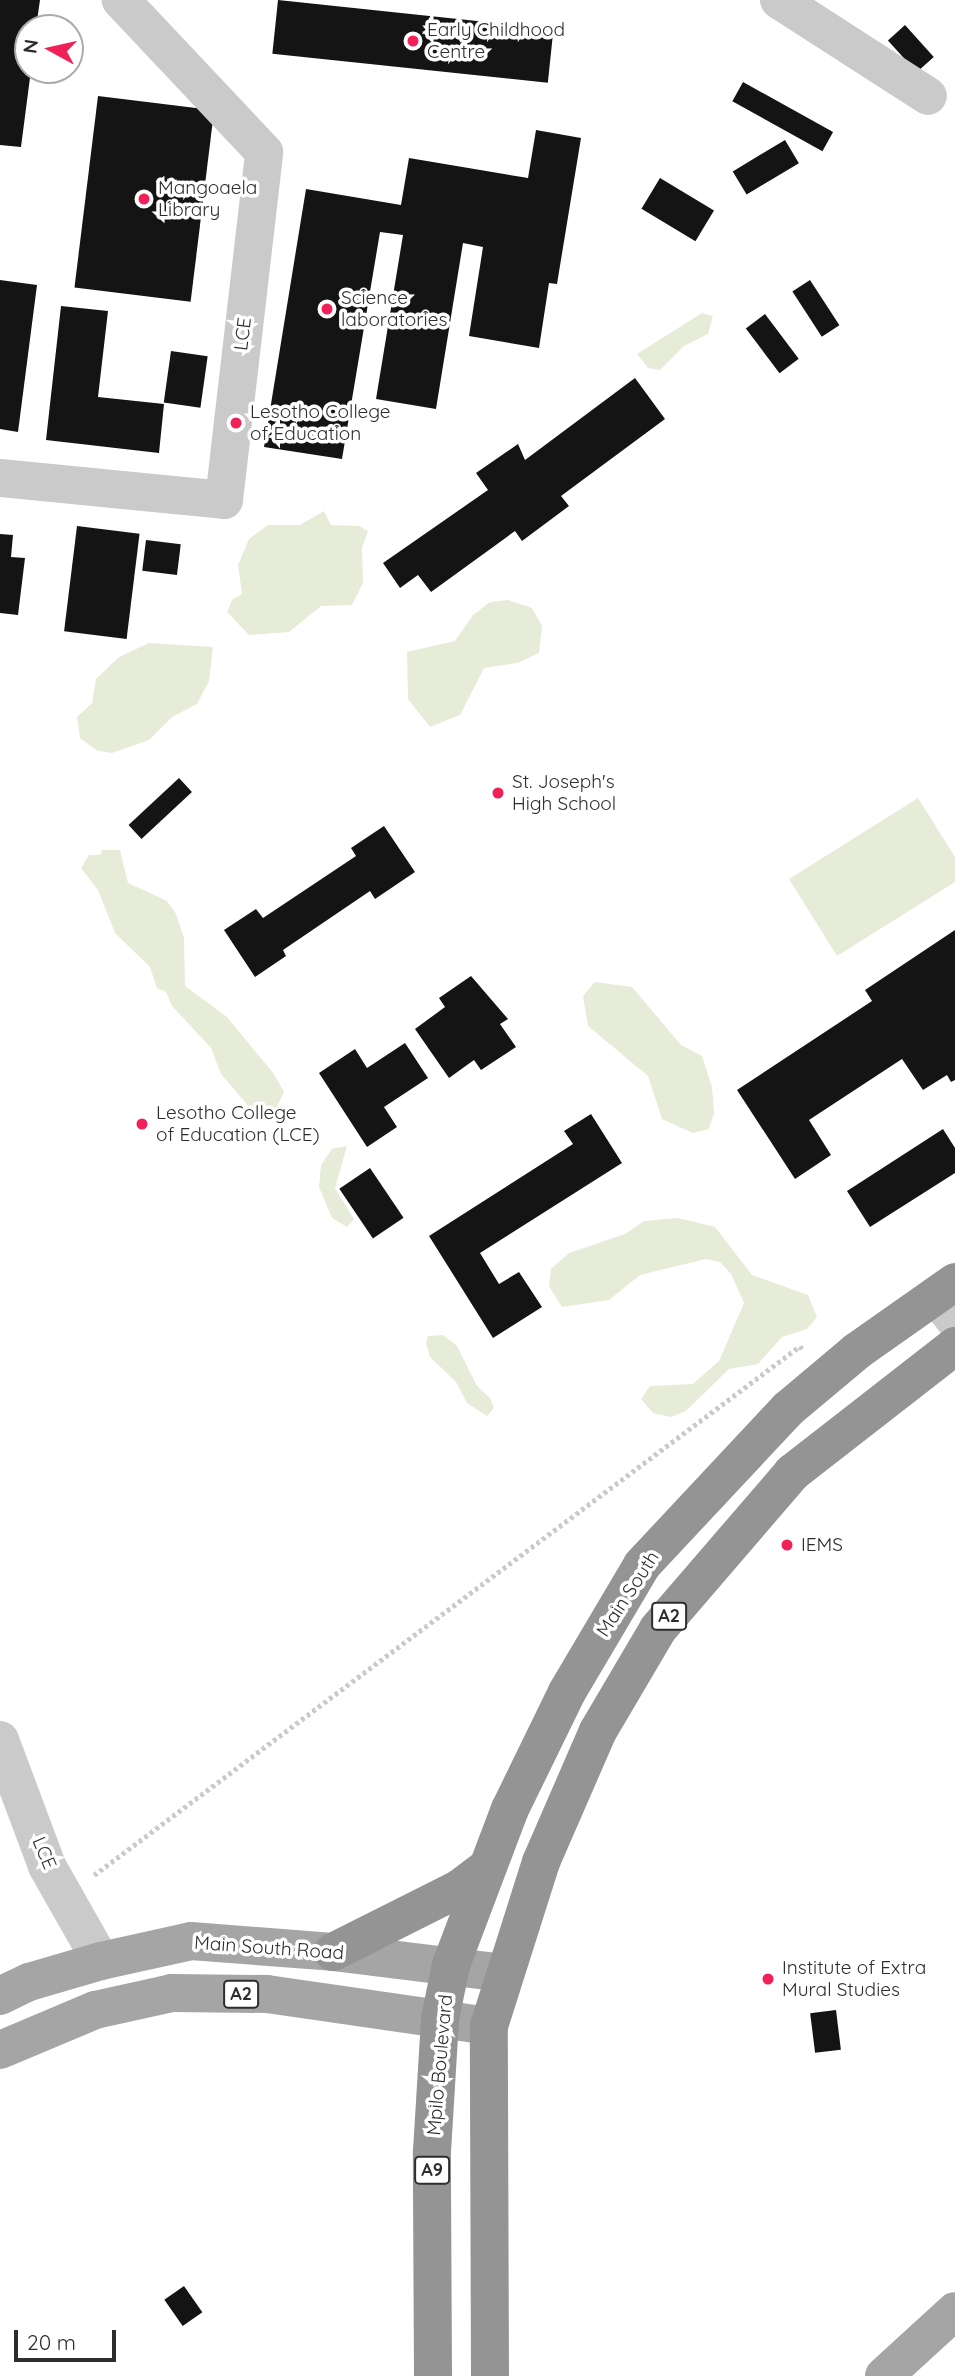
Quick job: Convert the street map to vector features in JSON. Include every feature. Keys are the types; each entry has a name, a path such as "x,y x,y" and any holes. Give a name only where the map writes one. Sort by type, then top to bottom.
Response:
{"highway":[{"name":"Main South","path":"452,1965 487,1868 567,1692 642,1566 724,1472 828,1376 949,1299"},
{"name":"A2","path":"503,1973 541,1862 598,1731 658,1629 792,1473 955,1346"},
{"path":"333,1952 460,1888 487,1868"},
{"name":"Mpilo Boulevard","path":"433,2376 432,2151 440,2019 452,1965"},
{"path":"489,2376 489,2026 503,1973"}],"main road":[{"name":"Main South Road","path":"0,1996 29,1982 101,1961 191,1941 333,1952 503,1973"},
{"name":"A2","path":"0,2050 95,2010 172,1993 267,1994 489,2026"},
{"path":"884,2376 955,2311"}],"street":[{"name":"LCE","path":"0,478 224,500 264,152 121,0"},
{"path":"779,0 928,96"},
{"name":"LCE","path":"0,1740 47,1866 101,1961"}],"path":[{"path":"65,1896 424,1632 800,1346 828,1376"}],"green space":[{"path":"702,313 713,316 708,334 684,346 660,370 648,368 637,354"},
{"path":"324,511 331,525 359,526 368,531 362,548 363,583 352,605 321,606 289,632 249,635 227,612 232,600 242,594 238,565 249,539 268,525 300,525"},
{"path":"508,600 532,608 542,626 539,653 517,663 484,668 460,715 430,727 408,699 407,652 455,641 473,615 490,602"},
{"path":"149,643 213,647 209,681 197,704 172,717 149,740 112,753 98,751 80,738 77,717 92,703 96,679 119,657"},
{"path":"918,798 955,857 955,882 837,956 789,879"},
{"path":"102,850 120,850 128,883 167,901 176,914 184,938 185,986 227,1017 274,1074 284,1092 272,1117 262,1123 252,1119 250,1108 221,1074 211,1048 172,1006 166,992 157,988 150,967 115,933 98,890 81,868 89,855 100,855"},
{"path":"595,982 632,987 681,1045 702,1056 712,1087 714,1113 709,1129 693,1133 662,1119 648,1076 588,1026 583,996"},
{"path":"347,1146 335,1188 354,1219 347,1227 332,1218 319,1187 321,1165 332,1149"},
{"path":"678,1218 715,1227 752,1275 808,1295 817,1317 807,1329 782,1337 758,1364 729,1369 686,1411 671,1417 653,1413 641,1399 650,1386 693,1384 719,1361 744,1303 731,1274 720,1262 706,1259 640,1275 609,1300 562,1307 549,1286 551,1269 569,1253 625,1234 644,1221"},
{"path":"443,1335 457,1346 477,1386 490,1398 494,1408 487,1416 467,1403 456,1382 430,1357 426,1343 428,1336"}],"building":[{"path":"0,0 40,0 38,14 14,14 14,84 29,84 21,147 0,145"},
{"name":"Early Childhood Centre","path":"278,0 553,29 548,83 272,54"},
{"path":"905,25 934,57 917,72 888,40"},
{"path":"743,82 833,132 822,151 732,101"},
{"name":"Mangoaela Library","path":"98,96 214,110 191,302 74,288"},
{"name":"Science laboratories","path":"536,130 581,138 557,284 549,283 539,348 469,336 483,247 463,243 436,409 376,399 403,235 380,232 342,459 264,447 306,189 401,205 409,158 528,178"},
{"path":"785,140 799,163 747,195 733,171"},
{"path":"660,178 714,210 695,241 641,209"},
{"path":"0,280 37,285 18,432 0,429"},
{"path":"810,280 839,325 822,337 792,291"},
{"path":"61,306 108,311 98,397 164,404 159,453 46,440"},
{"path":"765,314 799,359 780,373 746,328"},
{"path":"171,351 208,356 200,408 164,402"},
{"path":"635,378 665,419 561,496 569,506 522,541 515,531 431,592 418,575 400,588 383,563 488,490 476,473 518,444 525,460"},
{"path":"77,526 140,534 127,639 64,631"},
{"path":"0,534 13,535 11,557 25,558 18,615 0,613"},
{"path":"146,540 181,544 177,575 142,571"},
{"path":"179,778 192,792 141,839 129,825"},
{"path":"384,826 415,872 375,899 370,891 283,950 286,956 255,977 224,930 256,909 263,918 356,856 351,848"},
{"path":"955,930 955,1080 951,1082 947,1075 923,1090 902,1059 809,1120 831,1155 795,1179 737,1090 872,1001 865,990"},
{"path":"471,976 508,1019 500,1024 516,1047 481,1070 474,1060 449,1078 415,1029 445,1007 439,998"},
{"path":"405,1043 428,1078 384,1107 397,1127 367,1147 319,1073 355,1049 367,1068"},
{"path":"591,1114 622,1163 480,1253 499,1284 519,1272 542,1307 493,1338 429,1236 573,1144 564,1131"},
{"path":"943,1129 955,1148 955,1173 870,1227 847,1191"},
{"path":"370,1168 404,1218 373,1238 339,1189"},
{"path":"836,2010 841,2050 815,2053 810,2013"},
{"path":"184,2286 202,2312 183,2326 164,2300"}],"place":[{"name":"Early Childhood Centre","path":"413,41"},
{"name":"Mangoaela Library","path":"144,199"},
{"name":"Science laboratories","path":"327,309"},
{"name":"Lesotho College of Education","path":"236,423"},
{"name":"St. Joseph's High School","path":"498,793"},
{"name":"Lesotho College of Education (LCE)","path":"142,1124"},
{"name":"IEMS","path":"787,1545"},
{"name":"Institute of Extra Mural Studies","path":"768,1979"}]}
